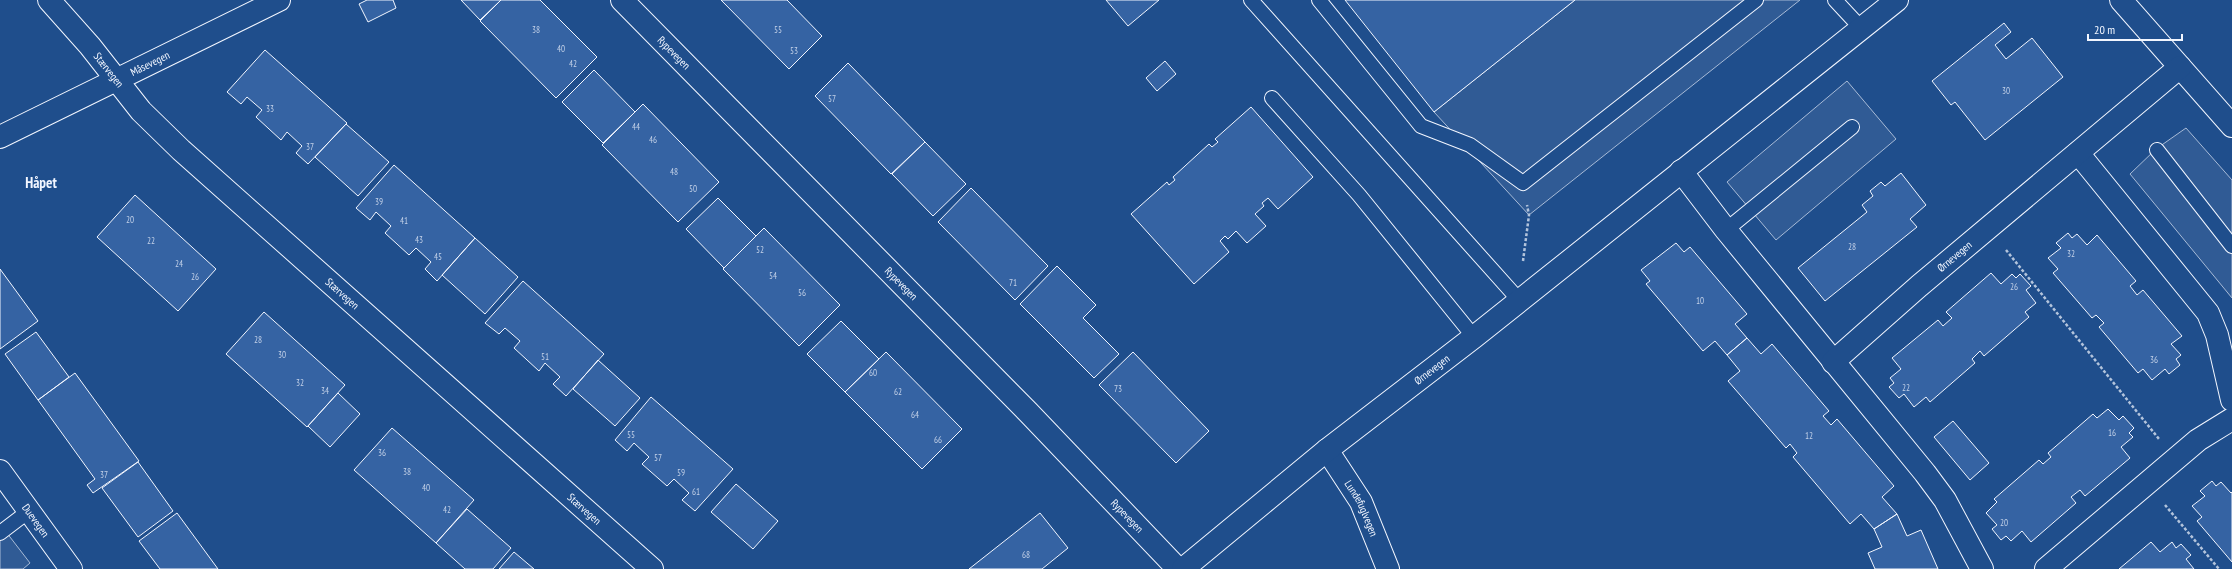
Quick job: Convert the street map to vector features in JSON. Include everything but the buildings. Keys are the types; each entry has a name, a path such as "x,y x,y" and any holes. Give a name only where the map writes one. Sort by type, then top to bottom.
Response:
{"street":[{"name":"Stærvegen","path":"49,0 90,46 115,80 141,111 181,150 652,569"},
{"name":"Måsevegen","path":"0,137 279,0"},
{"name":"Rypevegen","path":"622,0 1028,412 1178,569"},
{"name":"Ørnevegen","path":"1183,569 1327,450 1474,337 1518,300 1897,0"},
{"path":"2121,0 2232,126"},
{"name":"Ørnevegen","path":"1833,362 1919,286 2180,67"},
{"path":"2078,154 2208,313 2217,336 2232,400"},
{"path":"1681,171 1726,230 1945,500 1982,569"},
{"path":"2046,569 2198,440 2232,419"},
{"name":"Lundefuglvegen","path":"1327,450 1361,502 1388,569"},
{"name":"Duevegen","path":"0,472 71,569"}],"lane":[{"path":"1251,0 1518,300"},
{"path":"1320,0 1422,126 1470,145 1523,183 1756,0"},
{"path":"1835,0 1861,28"},
{"path":"1272,98 1359,196 1474,337"},
{"path":"1726,230 1852,127"},
{"path":"2157,150 2232,246"},
{"path":"0,533 29,511"}],"path":[{"path":"1518,300 1529,215 1523,183"},
{"path":"1988,228 2175,459"},
{"path":"2147,483 2219,569"}],"shaded area":[{"path":"1575,0 1800,0 1529,215 1434,112"},
{"path":"1847,81 1896,139 1776,240 1727,182"},
{"path":"2186,128 2232,180 2232,298 2130,174 2156,149"},
{"path":"0,524 30,563 23,569 0,569"}],"district":[{"name":"Håpet","path":"41,183"}]}
